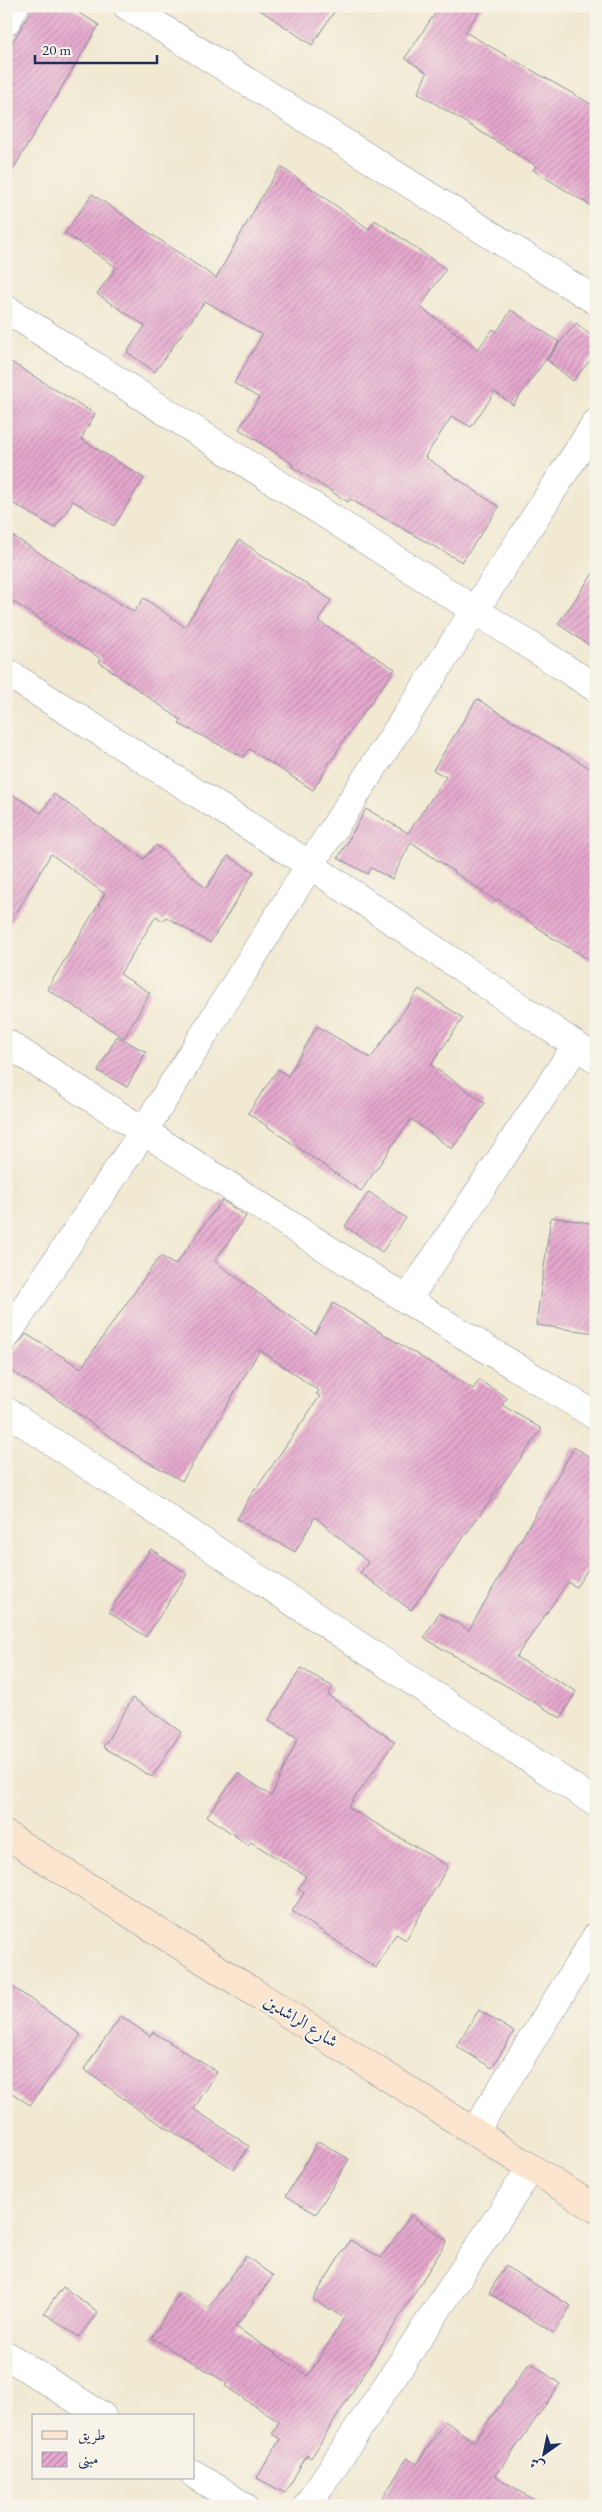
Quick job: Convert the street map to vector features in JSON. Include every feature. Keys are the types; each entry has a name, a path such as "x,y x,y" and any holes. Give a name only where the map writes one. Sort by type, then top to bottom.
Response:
{"street":[{"path":"6,22 15,6"},
{"path":"127,6 596,301"},
{"path":"6,309 476,609 596,688"},
{"path":"6,1336 143,1132 310,865 596,423"},
{"path":"6,672 310,865 586,1052 407,1300"},
{"path":"6,1043 407,1300 596,1416"},
{"path":"6,1411 596,1803"},
{"name":"شارع الراشدين","path":"6,1835 476,2131 596,2209"},
{"path":"476,2131 596,1937"},
{"path":"307,2506 531,2168"},
{"path":"6,2355 99,2414"},
{"path":"195,2475 244,2506"}],"building":[{"path":"34,6 68,6 99,25 6,181 6,53"},
{"path":"254,6 338,6 312,45"},
{"path":"440,6 483,6 465,32 596,107 596,209 533,170 536,166 418,93 427,73 405,58"},
{"path":"281,167 369,229 375,220 446,269 420,307 478,349 493,329 497,332 511,310 559,342 547,359 576,323 596,340 596,353 573,381 546,359 513,405 495,392 471,427 452,416 425,457 499,507 462,562 350,499 348,502 291,466 293,464 239,429 259,398 234,383 262,335 205,301 155,372 127,352 145,326 97,294 116,267 65,233 92,194 216,278 266,189"},
{"path":"6,359 95,414 81,439 144,478 114,526 73,501 55,528 6,499"},
{"path":"6,532 134,612 144,598 185,627 239,540 331,600 318,621 395,669 346,737 313,790 249,749 243,757 179,724 181,720 99,662 101,659 6,597"},
{"path":"596,569 596,650 558,624"},
{"path":"477,699 596,772 596,964 551,937 498,899 496,901 411,842 392,879 371,868 368,874 338,858 366,809 408,833 446,777 433,770"},
{"path":"6,790 41,813 54,794 144,859 156,845 206,888 228,856 254,872 210,943 166,917 163,921 156,916 120,974 150,993 124,1038 47,989 105,894 51,854 6,930"},
{"path":"419,989 463,1018 431,1065 485,1103 452,1149 411,1119 361,1191 248,1113 278,1069 288,1076 317,1026 371,1058"},
{"path":"117,1036 146,1052 127,1087 98,1071"},
{"path":"369,1192 406,1218 382,1252 345,1226"},
{"path":"222,1200 246,1216 215,1261 315,1334 333,1303 473,1389 479,1380 507,1398 502,1405 542,1429 411,1610 360,1573 368,1562 315,1517 295,1552 237,1519 255,1488 320,1396 316,1394 319,1391 260,1350 182,1481 136,1455 57,1399 6,1368 6,1351 13,1350 26,1334 81,1368 160,1256 175,1265"},
{"path":"551,1217 596,1224 596,1333 536,1325"},
{"path":"574,1447 596,1461 596,1557 576,1587 568,1582 516,1657 576,1691 561,1718 424,1638 439,1613 469,1630"},
{"path":"151,1549 187,1574 146,1637 109,1612"},
{"path":"301,1668 333,1687 328,1695 395,1742 348,1807 448,1866 406,1940 396,1934 376,1968 292,1911 304,1893 298,1889 306,1876 251,1842 248,1845 207,1816 238,1773 271,1796 298,1738 269,1720"},
{"path":"133,1698 181,1732 152,1777 103,1747"},
{"path":"6,1982 81,2035 30,2105 6,2089"},
{"path":"479,2010 514,2032 492,2068 456,2046"},
{"path":"121,2016 150,2036 153,2032 217,2072 194,2109 249,2146 234,2169 144,2114 84,2069"},
{"path":"318,2141 349,2159 316,2214 286,2196"},
{"path":"411,2215 447,2241 311,2458 307,2455 285,2493 257,2478 280,2439 272,2434 279,2422 225,2386 227,2383 152,2338 180,2292 208,2308 246,2256 273,2276 236,2327 308,2376 344,2318 313,2299 350,2240 381,2258"},
{"path":"505,2266 571,2306 554,2333 489,2293"},
{"path":"63,2287 98,2312 79,2337 44,2313"},
{"path":"530,2362 560,2384 496,2476 543,2506 378,2506 407,2458 417,2464 445,2421 474,2442"}]}
